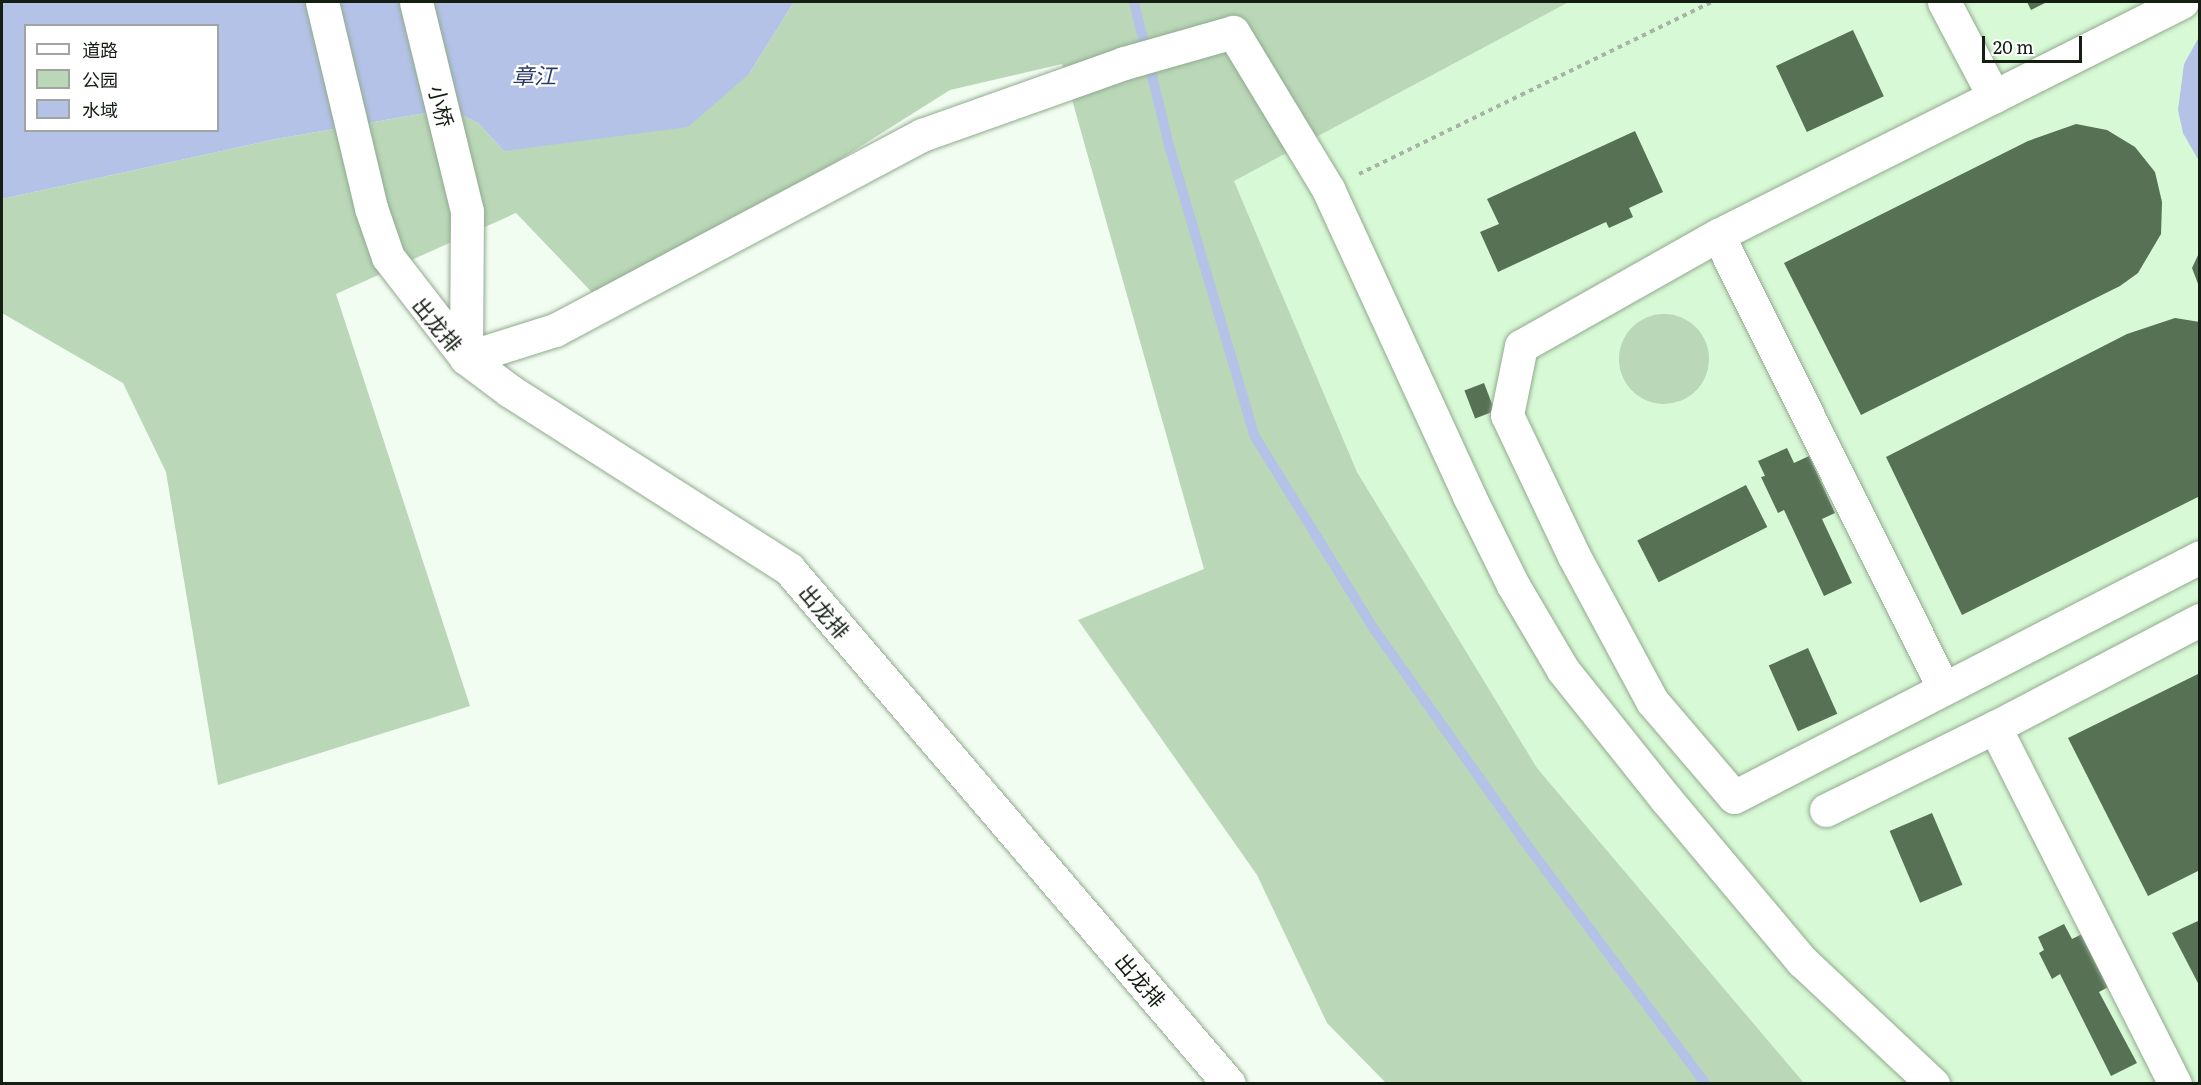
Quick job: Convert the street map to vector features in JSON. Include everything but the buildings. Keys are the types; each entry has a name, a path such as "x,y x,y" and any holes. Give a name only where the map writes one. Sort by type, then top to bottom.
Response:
{"street":[{"name":"出龙排","path":"322,2 371,208 388,257 466,358 510,391 789,569 1229,1083"},
{"name":"小桥","path":"416,2 467,211 466,358"},
{"path":"1944,2 1994,97"},
{"path":"2182,2 1718,235 1521,346 1507,415 1574,556 1652,701 1734,797 1943,687 2199,557"},
{"path":"466,358 555,330 922,135 1124,63 1233,32 1328,189 1469,496 1514,585 1563,670 1666,799 1802,961 1933,1083"},
{"path":"1718,235 1943,687"},
{"path":"1826,810 1995,727 2199,620"},
{"path":"1995,727 2175,1083"}],"path":[{"path":"1328,189 1712,2"}],"shaded area":[{"path":"1569,2 2199,2 2199,1083 1804,1083 1537,768 1357,472 1234,181"}],"green space":[{"path":"794,2 1569,2 1234,181 1357,472 1537,768 1804,1083 1386,1083 1327,1023 1257,875 1078,620 1204,569 1062,64 950,90 606,307 516,213 336,294 470,706 218,785 166,472 123,383 2,313 2,199 276,139 449,109 478,123 504,151 749,74"},
{"path":"1664,314 1681,317 1696,327 1706,342 1709,359 1706,376 1696,391 1681,401 1664,404 1647,401 1632,391 1622,376 1619,359 1622,342 1632,327 1647,317"}],"water":[{"name":"章江","path":"2,2 794,2 749,74 688,127 504,151 478,123 449,109 276,139 2,199"},
{"path":"2199,37 2199,161 2183,133 2178,110 2184,64"}],"waterway":[{"path":"1134,2 1168,142 1254,435 1374,629 1524,841 1706,1084"}]}
